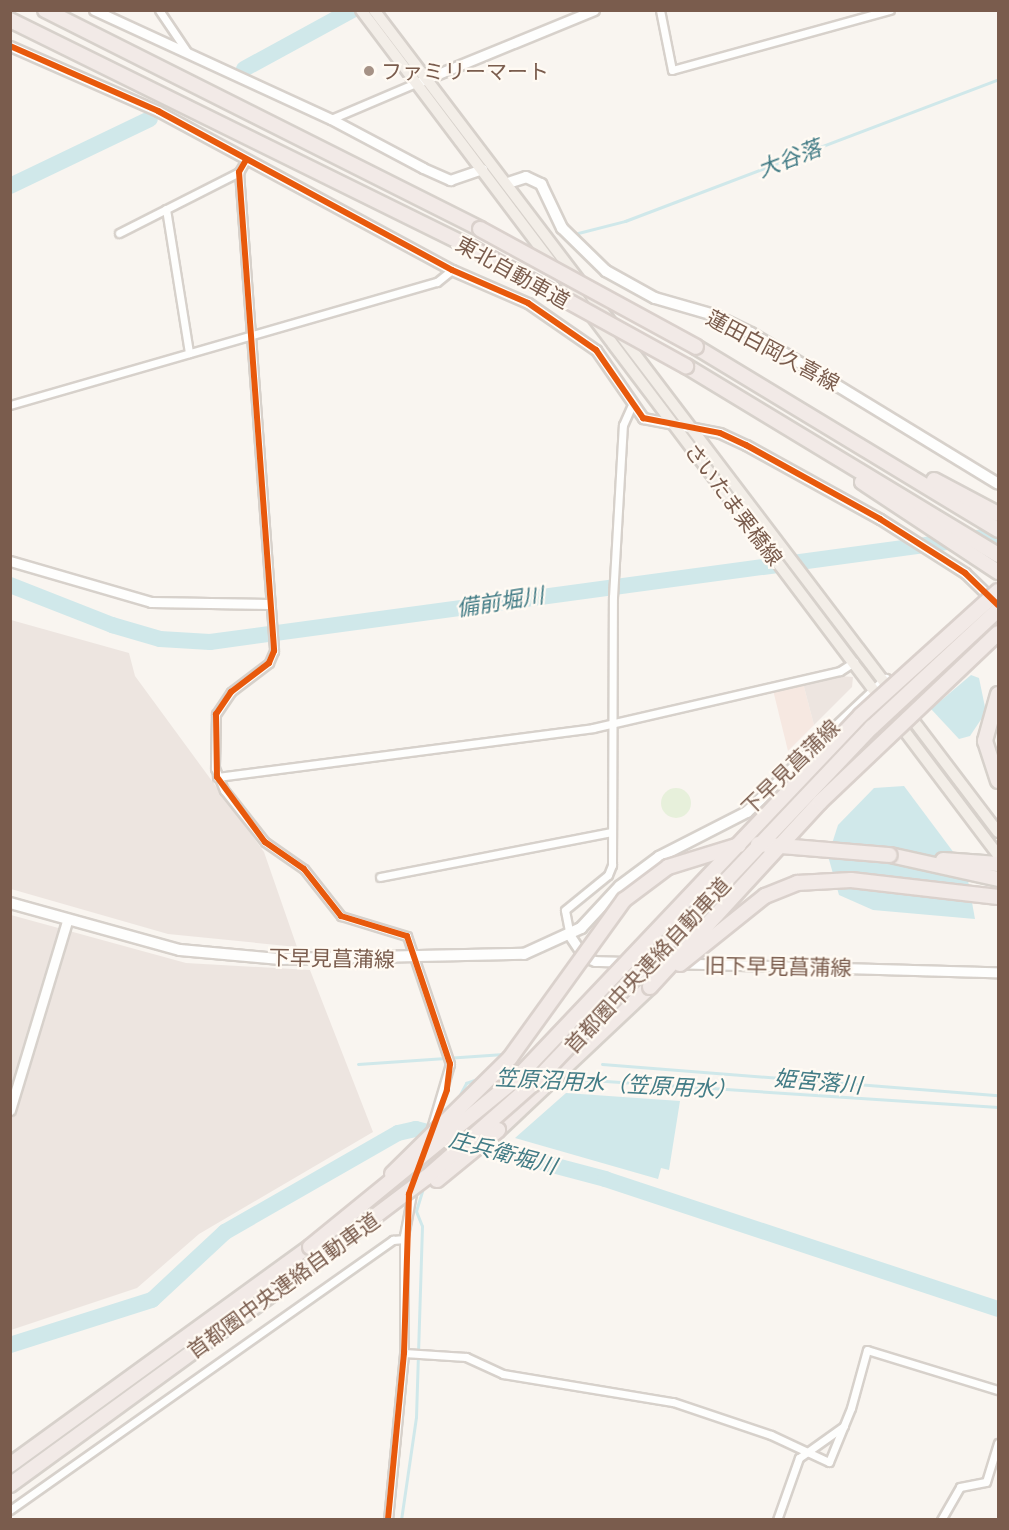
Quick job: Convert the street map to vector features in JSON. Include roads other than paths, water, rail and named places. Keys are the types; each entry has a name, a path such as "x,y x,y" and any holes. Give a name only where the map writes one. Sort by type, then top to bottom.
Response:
{"highway":[{"name":"東北自動車道","path":"45,10 480,229 696,347 888,460 999,530"},
{"name":"東北自動車道","path":"10,20 470,247 686,366 999,555"},
{"path":"814,442 907,512 999,572"},
{"path":"888,460 999,514"},
{"name":"首都圏中央連絡自動車道","path":"10,1465 310,1247 515,1080 853,723 999,591"},
{"name":"首都圏中央連絡自動車道","path":"10,1485 292,1279 427,1177 533,1083 872,727 999,610"},
{"path":"650,987 828,793 999,633"},
{"path":"999,694 985,741 999,781"},
{"path":"310,1247 482,1090 527,1038 603,925 648,880 691,857 738,845 793,844 999,864"},
{"path":"890,855 999,879"},
{"path":"292,1279 319,1269 361,1239 490,1137 650,987 750,906 797,883 851,880 999,897"}],"main road":[{"name":"さいたま栗橋線","path":"370,13 482,169 999,855"},
{"name":"さいたま栗橋線","path":"421,81 508,183 688,427 886,680 999,832"},
{"name":"蓮田白岡久喜線","path":"508,183 534,177 562,228 606,271 655,298 714,315 751,333 999,484"},
{"name":"下早見菖蒲線","path":"10,903 67,921 180,950 278,959 512,956 570,936 647,864 754,806 873,687 886,680"}],"street":[{"path":"94,10 190,58 332,119 450,180 482,169"},
{"path":"159,10 190,58"},
{"path":"332,119 594,10"},
{"path":"660,10 672,70 890,10"},
{"path":"10,46 149,106 452,270 519,298 586,340 610,366 631,407 649,422 688,427 733,438 880,519 965,573 999,605"},
{"path":"119,233 238,172 246,160"},
{"path":"238,172 273,651 269,663 231,692 216,714 217,777 265,842 304,869 336,912 400,931 416,959 450,1064 435,1118 409,1194 404,1239 404,1353 388,1520"},
{"path":"166,208 189,353"},
{"path":"10,405 437,282 452,270"},
{"path":"570,936 563,914 610,872 615,568 622,425 631,407"},
{"path":"10,561 151,602 270,609"},
{"path":"217,777 593,728 612,720 840,671 855,662"},
{"path":"380,877 611,832"},
{"path":"10,1110 67,921"},
{"name":"旧下早見菖蒲線","path":"570,936 584,957 595,961 999,972"},
{"path":"10,1510 393,1240 404,1239"},
{"path":"404,1353 466,1357 502,1374 673,1402 829,1462 844,1426 867,1350 999,1390"},
{"path":"777,1520 806,1453 844,1426"},
{"path":"941,1520 960,1487 986,1482 999,1443"}],"water":[{"path":"971,675 979,678 986,712 970,736 959,739 931,709"},
{"path":"904,786 966,869 975,919 873,910 839,895 828,856 838,825 874,788"},
{"path":"566,1093 680,1101 669,1170 661,1168 658,1179 515,1138"}],"waterway":[{"path":"244,69 352,10"},
{"name":"大谷落","path":"578,233 625,221 998,79"},
{"path":"10,186 150,119"},
{"name":"備前堀川","path":"10,585 112,625 160,639 210,642 998,535"},
{"name":"姫宮落川","path":"358,1064 504,1054"},
{"name":"姫宮落川","path":"602,1064 998,1095"},
{"name":"笠原沼用水（笠原用水）","path":"455,1104 466,1083 485,1076"},
{"name":"笠原沼用水（笠原用水）","path":"497,1076 512,1076"},
{"name":"笠原沼用水（笠原用水）","path":"560,1078 998,1107"},
{"name":"庄兵衛堀川","path":"10,1345 152,1300 225,1232 398,1133 416,1129 605,1179 998,1309"},
{"name":"笠原沼用水（笠原用水）","path":"428,1170 433,1154"},
{"name":"笠原沼用水（笠原用水）","path":"401,1520 416,1417 422,1226 416,1211 424,1185"}],"place":[{"name":"ファミリーマート","path":"369,71"}]}
